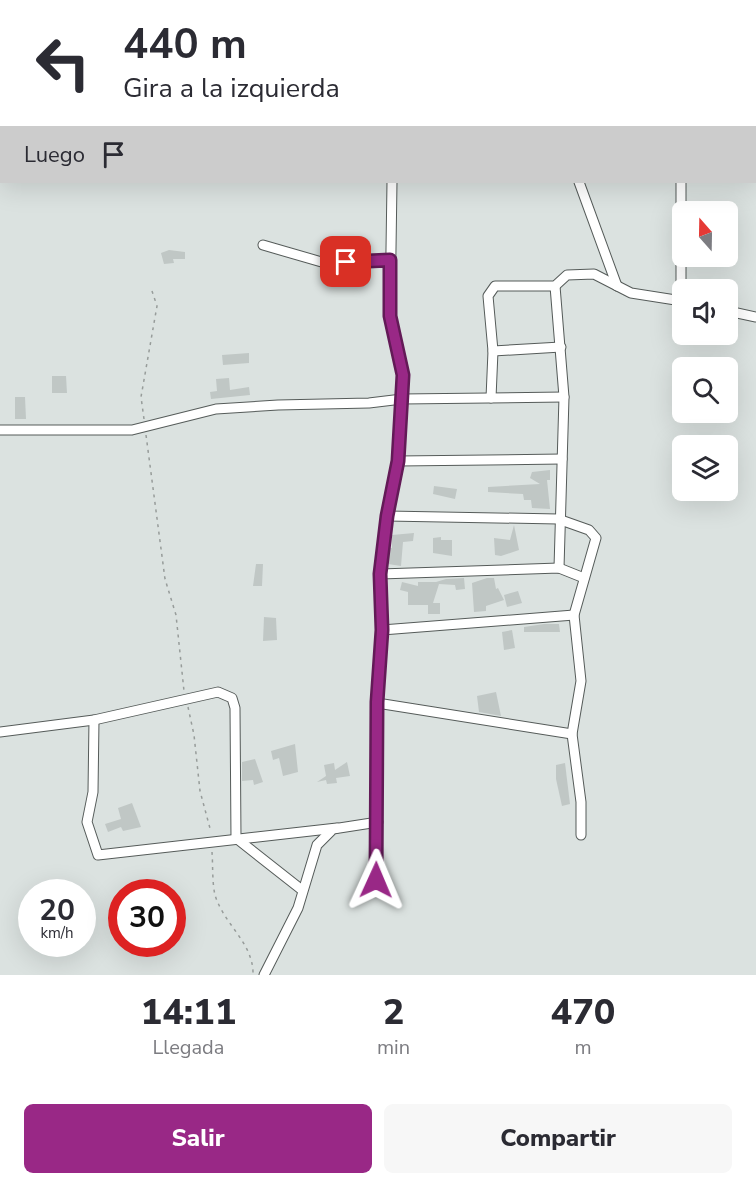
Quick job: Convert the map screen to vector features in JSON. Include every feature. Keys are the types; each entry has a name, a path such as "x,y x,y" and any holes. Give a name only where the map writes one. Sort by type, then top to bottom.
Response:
{"street":[{"path":"376,880 377,702 382,630 380,574 387,516 398,461 403,375 390,316 392,183"},
{"path":"579,183 617,286"},
{"path":"681,183 682,279"},
{"path":"263,245 325,263 390,260"},
{"path":"491,398 493,351 488,296 495,286 555,286 567,275 594,274 631,293 672,299"},
{"path":"555,286 564,397 558,519 559,568"},
{"path":"738,313 756,317"},
{"path":"493,351 561,347"},
{"path":"0,430 145,428 216,410 369,404 402,399 564,397"},
{"path":"398,461 562,459"},
{"path":"387,516 558,519 589,530 596,538 574,615 581,681 572,734 580,802 581,835"},
{"path":"380,574 559,568 584,578"},
{"path":"382,630 574,615"},
{"path":"0,732 94,720 218,692 232,698 235,708 236,838"},
{"path":"377,702 572,734"},
{"path":"94,720 93,792 87,822 98,855 378,822"},
{"path":"264,975 298,908 317,845 337,828"},
{"path":"236,838 302,890"}],"path":[{"path":"152,291 157,306 141,397 154,513 165,579 176,615 200,791 211,840 215,894 229,922 254,958 253,975"}],"building":[{"path":"169,250 185,252 185,259 173,259 174,263 164,264 161,253"},
{"path":"249,353 249,363 223,365 222,355"},
{"path":"52,376 66,376 67,393 52,393"},
{"path":"229,378 230,390 249,387 250,395 211,399 210,392 217,391 216,379"},
{"path":"15,397 25,397 26,419 15,419"},
{"path":"550,470 550,480 547,480 550,509 532,508 531,500 524,500 523,494 488,492 488,487 540,484 530,478 532,472"},
{"path":"434,486 457,489 455,499 433,494"},
{"path":"514,525 519,550 501,556 495,555 494,538 510,540"},
{"path":"414,533 413,541 403,542 401,566 388,564 392,535"},
{"path":"441,537 441,540 452,540 452,556 433,553 433,538"},
{"path":"256,564 263,564 262,586 253,586"},
{"path":"464,578 465,589 456,590 455,585 439,584 433,603 440,603 440,614 428,614 428,605 408,605 408,592 400,590 402,582 418,586 418,582"},
{"path":"494,578 496,589 498,588 504,600 486,606 486,611 474,612 472,583"},
{"path":"518,591 522,603 507,607 504,595"},
{"path":"264,617 276,618 277,640 263,641"},
{"path":"559,624 560,632 524,632 524,627"},
{"path":"512,630 515,648 504,650 502,632"},
{"path":"496,692 501,716 479,712 477,696"},
{"path":"295,744 298,772 283,776 279,758 273,760 271,751"},
{"path":"255,759 263,782 254,785 253,780 242,781 242,762"},
{"path":"347,762 350,776 336,778 337,783 327,784 326,780 317,782 326,776 324,765 334,763 335,770"},
{"path":"565,763 570,804 562,806 556,779 556,765"},
{"path":"132,803 141,827 123,831 121,827 108,832 105,824 121,819 118,808"}],"route":[{"path":"346,262 390,260 390,316 403,375 398,461 387,516 380,574 382,630 377,702 376,880"}]}
